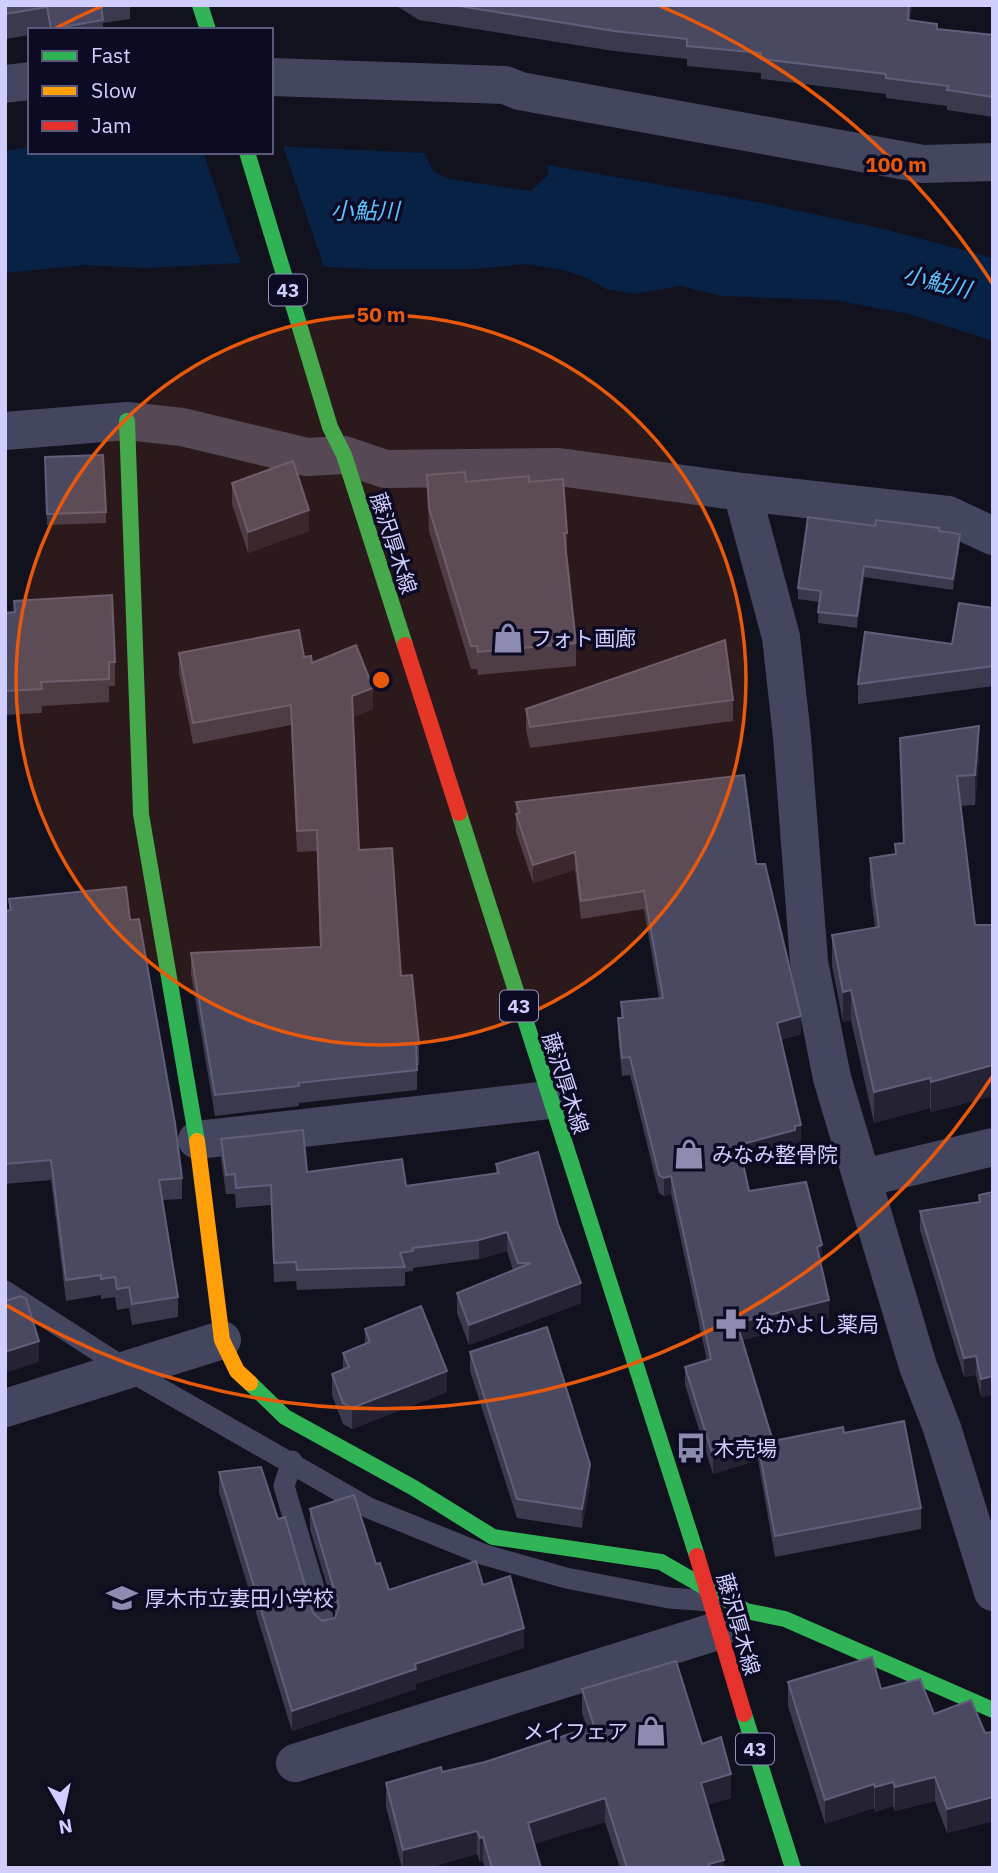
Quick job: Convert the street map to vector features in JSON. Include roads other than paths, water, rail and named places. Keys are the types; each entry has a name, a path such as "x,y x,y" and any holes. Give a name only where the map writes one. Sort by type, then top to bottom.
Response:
{"street":[{"path":"200,5 207,28"},
{"path":"273,77 505,85 520,91 923,164 993,162"},
{"path":"5,84 28,81"},
{"name":"藤沢厚木線","path":"248,154 793,1868"},
{"path":"127,421 141,814 197,1140 222,1340 237,1371 285,1418 414,1488 493,1537 661,1562 711,1606"},
{"path":"5,431 127,421 182,427 307,457 337,441 385,469 559,467 742,492 948,515 993,536"},
{"path":"742,492 780,637 792,737 808,962 832,1079 864,1178 918,1366 981,1515 993,1592"},
{"path":"197,1140 549,1100"},
{"path":"864,1178 993,1147"},
{"path":"5,1408 222,1340"},
{"path":"295,1763 711,1606 785,1619 993,1710"}],"lane":[{"path":"5,1291 126,1369 292,1461 369,1508 485,1555 566,1578 711,1606"},
{"path":"292,1461 284,1486 326,1629"}],"water":[{"name":"小鮎川","path":"273,146 424,153 434,172 449,179 531,191 548,175 548,165 757,202 884,229 993,258 993,341 909,314 834,300 721,296 681,286 634,294 606,289 587,278 564,270 524,264 475,269 370,269 241,263 146,268 85,265 5,273 5,151 28,147 28,154 273,154"}],"place":[{"name":"フォト画廊","path":"508,638"},
{"name":"みなみ整骨院","path":"689,1154"},
{"name":"なかよし薬局","path":"731,1324"},
{"name":"木売場","path":"691,1448"},
{"name":"厚木市立妻田小学校","path":"122,1598"},
{"name":"メイフェア","path":"651,1731"}]}
